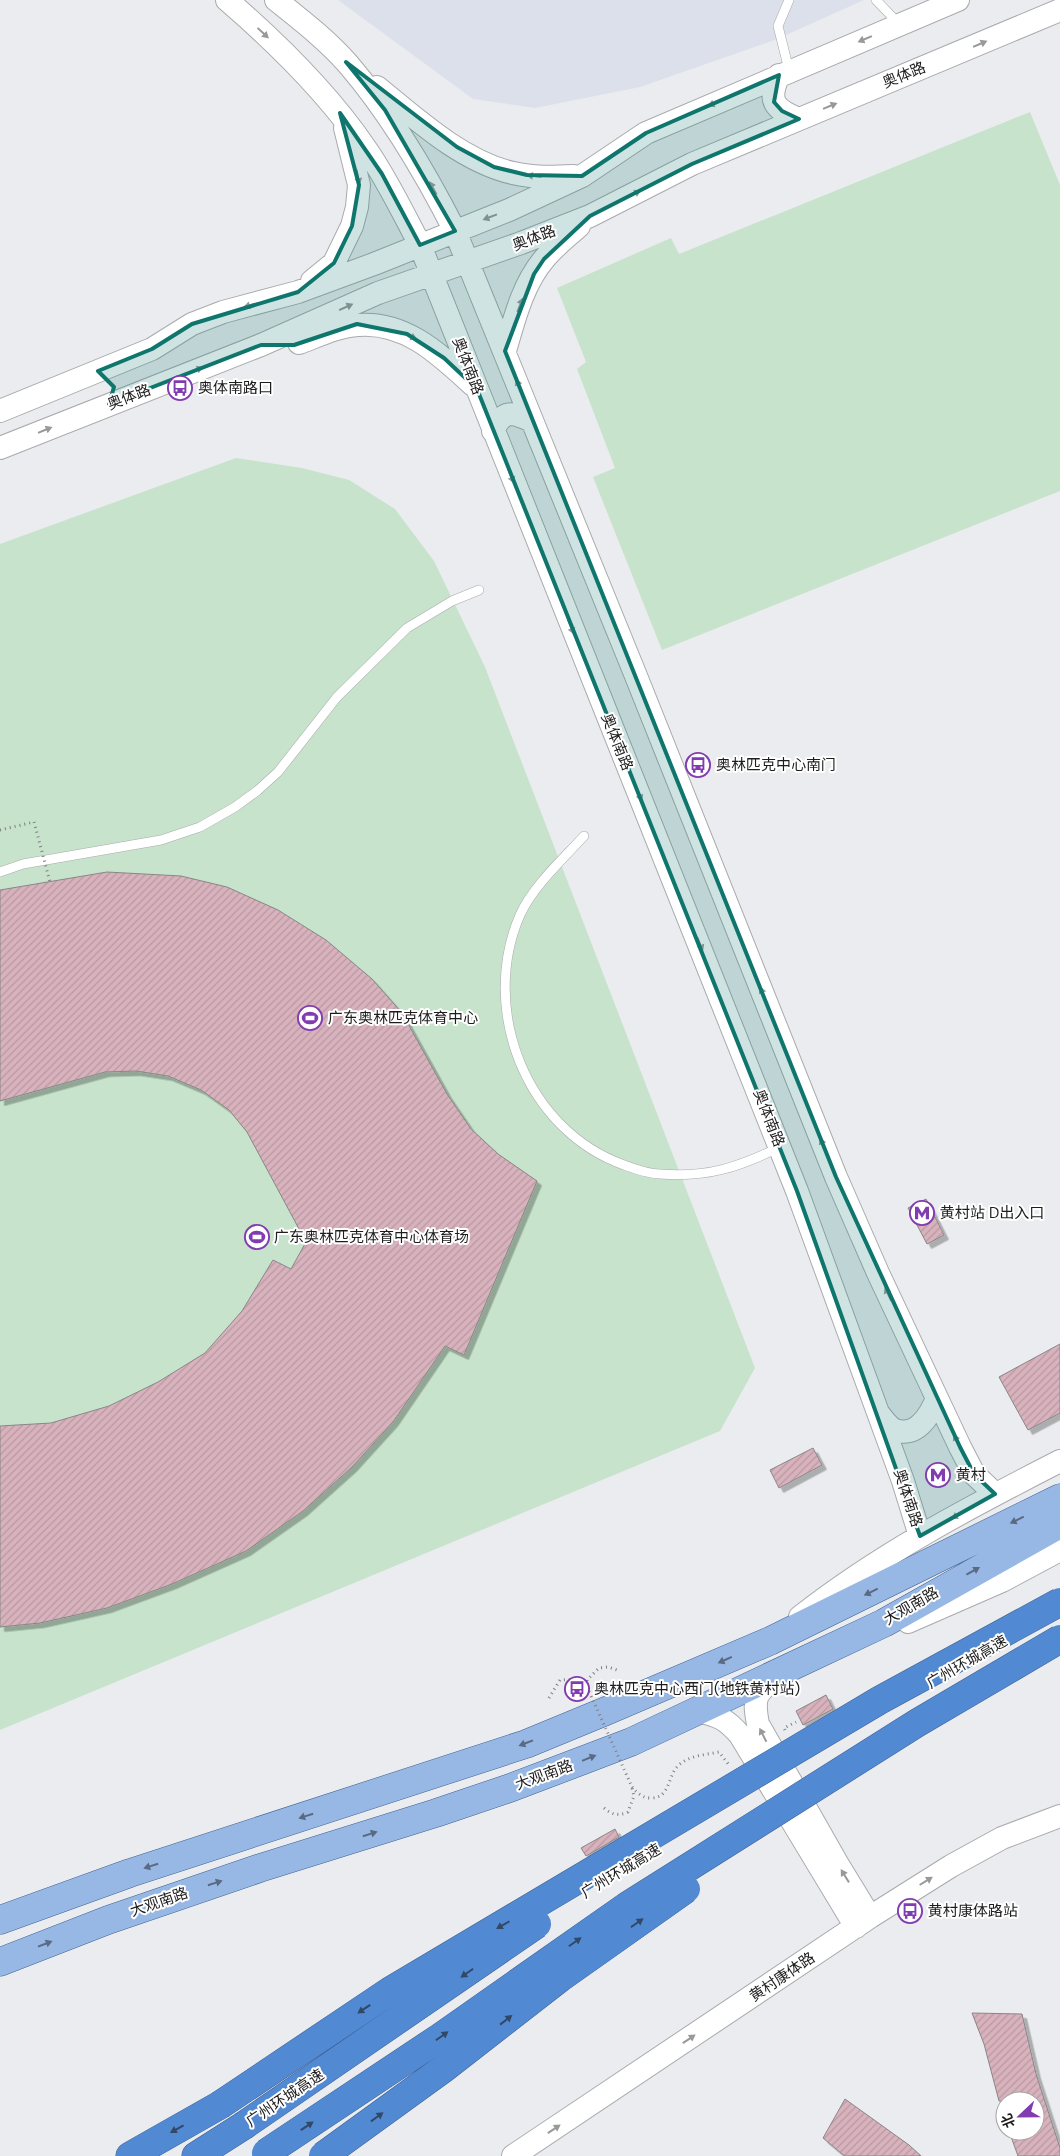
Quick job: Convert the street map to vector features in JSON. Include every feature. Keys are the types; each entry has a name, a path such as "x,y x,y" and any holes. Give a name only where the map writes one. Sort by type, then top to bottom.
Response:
{"highway":[{"path":"130,2156 220,2105 390,1991 880,1700 1060,1602"},
{"name":"广州环城高速","path":"196,2156 243,2126 556,1910 820,1748 1060,1608"},
{"name":"广州环城高速","path":"264,2154 439,2038 642,1896 916,1723 1060,1639"},
{"path":"323,2156 443,2069 560,1978 754,1842 1060,1647"}],"main road":[{"name":"大观南路","path":"0,1920 130,1873 526,1744 770,1641 1060,1498"},
{"name":"大观南路","path":"0,1962 108,1920 182,1894 510,1788 631,1742 884,1623 1060,1524"}],"street":[{"name":"奥体南路","path":"227,0 266,35 340,113 382,174 420,245 780,1147 879,1414 920,1536"},
{"path":"276,0 346,62 434,132 474,158 511,173 582,176"},
{"path":"0,411 152,349 192,324 223,312 298,292 509,210 582,176 646,133 958,0"},
{"name":"奥体路","path":"0,448 261,345 378,293 468,262 590,216 692,164 1060,10"},
{"path":"346,62 385,110 432,186 455,231 505,351 836,1177 878,1273 974,1474 995,1494"},
{"path":"784,73 772,95 774,102 782,111 799,119"},
{"path":"298,292 334,264 352,226 359,185 340,113"},
{"path":"505,351 526,291 544,259 590,216"},
{"path":"261,345 294,345 357,324 389,328 407,334 423,343 444,358 477,389"},
{"path":"98,371 109,378 114,387 109,404"},
{"path":"493,431 498,420 510,414 519,414 532,421"},
{"path":"879,1414 892,1428 904,1433 914,1430 924,1422 937,1398"},
{"path":"770,1641 824,1599 920,1536 995,1494 1060,1461"},
{"path":"863,1922 837,1863 758,1724 755,1708 756,1697 762,1688 791,1667 885,1632 1002,1581 1060,1550"},
{"path":"699,1711 717,1716 728,1722 740,1735 863,1922"},
{"name":"黄村康体路","path":"513,2156 863,1922 951,1866 1002,1838 1060,1816"}],"lane":[{"path":"784,73 778,26 788,0"},
{"path":"876,0 899,25"},
{"path":"0,872 23,864 161,840 200,827 257,791 278,772 337,697 406,628 452,601 479,590"},
{"path":"584,836 545,878 520,914 510,948 504,981 506,1016 517,1057 533,1090 555,1120 580,1143 605,1158 659,1174 716,1172 746,1163 780,1147"}],"path":[{"path":"0,830 34,822 50,882"},
{"path":"587,1687 587,1680 600,1668 608,1667 620,1671"},
{"path":"548,1698 560,1680 578,1678 587,1687 634,1796 628,1812 616,1815 609,1813 604,1808"},
{"path":"632,1788 646,1798 656,1798 663,1795 678,1766 691,1757 719,1752 730,1766 736,1764"}],"highlighted area":[{"path":"346,62 457,147 494,167 527,175 582,176 646,133 779,75 774,102 782,111 799,119 692,164 590,216 544,259 534,274 505,351 836,1177 960,1447 974,1474 995,1494 920,1536 797,1191 477,389 444,358 407,334 357,324 294,345 261,345 109,404 114,387 98,371 152,349 192,324 298,292 334,263 352,226 359,185 340,113 382,174 420,245 455,231 385,110"}],"shaded area":[{"path":"338,0 864,0 775,40 640,87 535,108 473,99"}],"green space":[{"path":"1030,112 1060,185 1060,491 662,650 593,477 615,468 577,369 586,362 557,288 671,238 679,254"},
{"name":"广东奥林匹克体育中心","path":"236,458 302,468 349,480 395,509 434,561 485,667 755,1368 720,1431 0,1730 0,544"}],"building":[{"name":"广东奥林匹克体育中心体育场","path":"107,872 181,876 227,887 278,910 326,940 372,979 402,1013 447,1094 471,1129 498,1154 537,1181 464,1355 445,1346 393,1422 352,1467 303,1511 246,1551 172,1584 107,1608 40,1623 0,1627 0,1426 51,1423 109,1406 158,1382 205,1353 242,1311 273,1260 291,1269 306,1242 247,1132 229,1110 201,1090 168,1076 136,1071 105,1072 0,1101 0,890"},
{"path":"926,1199 944,1235 927,1244 908,1208"},
{"path":"1060,1344 1060,1413 1028,1430 999,1377"},
{"path":"813,1448 822,1465 779,1488 770,1470"},
{"path":"826,1695 833,1709 803,1725 796,1711"},
{"path":"615,1829 619,1837 586,1856 581,1848"},
{"path":"972,2013 1022,2014 1042,2091 996,2091 984,2044"},
{"path":"845,2099 909,2145 921,2156 845,2156 842,2154 823,2138"},
{"path":"1045,2102 1060,2148 1060,2156 1018,2156 1013,2141 1045,2141"}],"place":[{"name":"奥体南路口","path":"180,388"},
{"name":"奥林匹克中心南门","path":"698,765"},
{"name":"广东奥林匹克体育中心","path":"310,1018"},
{"name":"黄村站 D出入口","path":"922,1213"},
{"name":"广东奥林匹克体育中心体育场","path":"257,1237"},
{"name":"黄村","path":"938,1475"},
{"name":"奥林匹克中心西门(地铁黄村站)","path":"577,1689"},
{"name":"黄村康体路站","path":"910,1911"}]}
